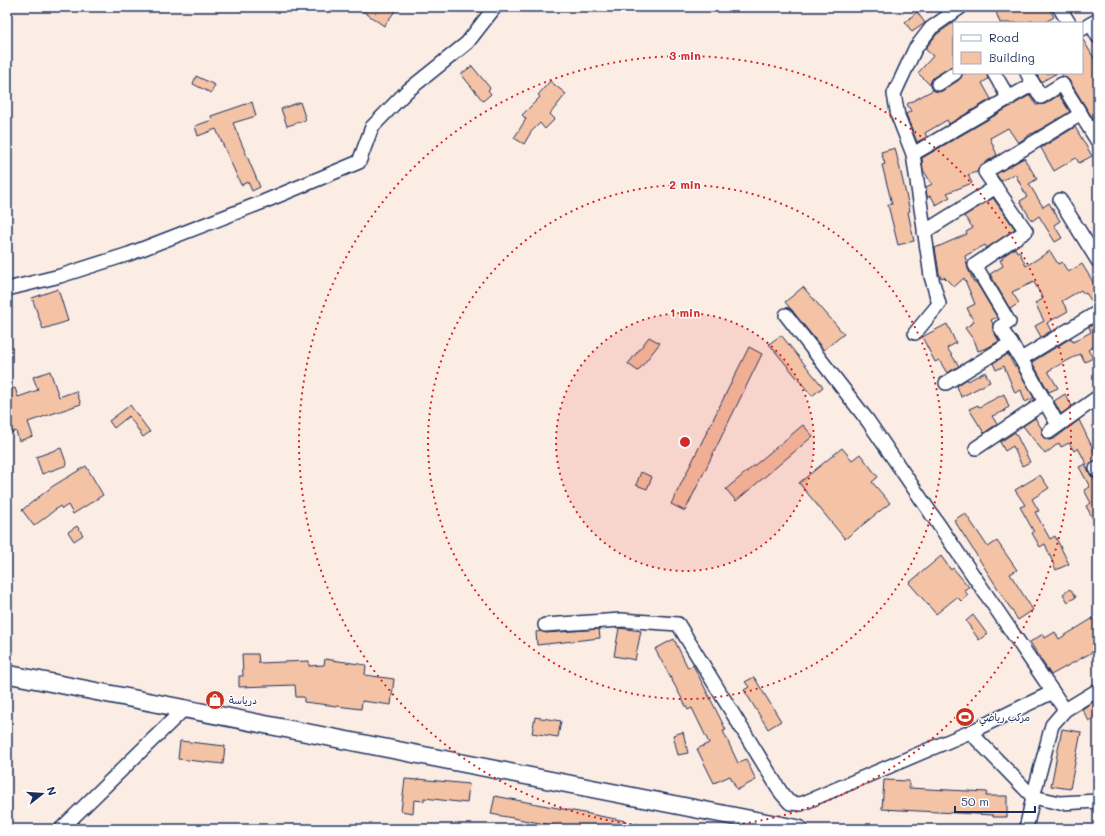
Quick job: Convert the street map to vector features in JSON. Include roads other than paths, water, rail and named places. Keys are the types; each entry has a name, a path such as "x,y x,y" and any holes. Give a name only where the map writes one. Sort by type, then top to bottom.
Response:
{"main road":[{"path":"7,674 799,829"}],"street":[{"path":"7,289 60,276 129,254 263,202 359,162 372,127 406,92 467,43 495,7"},
{"path":"915,333 939,304 931,276 913,154 898,116 894,94 915,49 931,28 961,7"},
{"path":"1059,7 1068,22"},
{"path":"1090,25 1098,37"},
{"path":"938,84 953,74"},
{"path":"995,74 1009,99"},
{"path":"913,154 1009,99 1030,79 1041,97 1062,84 1098,142"},
{"path":"1081,114 985,172 1026,231 975,265 1009,322 1000,327 1021,359 1045,402 1053,429 1098,397"},
{"path":"924,232 996,187"},
{"path":"1060,200 1098,261"},
{"path":"1021,359 1098,312"},
{"path":"786,315 868,421 1065,710"},
{"path":"946,383 1010,343"},
{"path":"976,448 1045,402"},
{"path":"545,625 621,620 678,624 782,794 790,803 801,804 970,732 1053,692"},
{"path":"1026,829 1052,725 1065,710 1098,690"},
{"path":"60,829 184,709"},
{"path":"970,732 1033,797 1060,803 1098,801"}],"place":[{"name":"درياسة","path":"215,700"},
{"name":"مركب رياضي","path":"965,717"}]}
